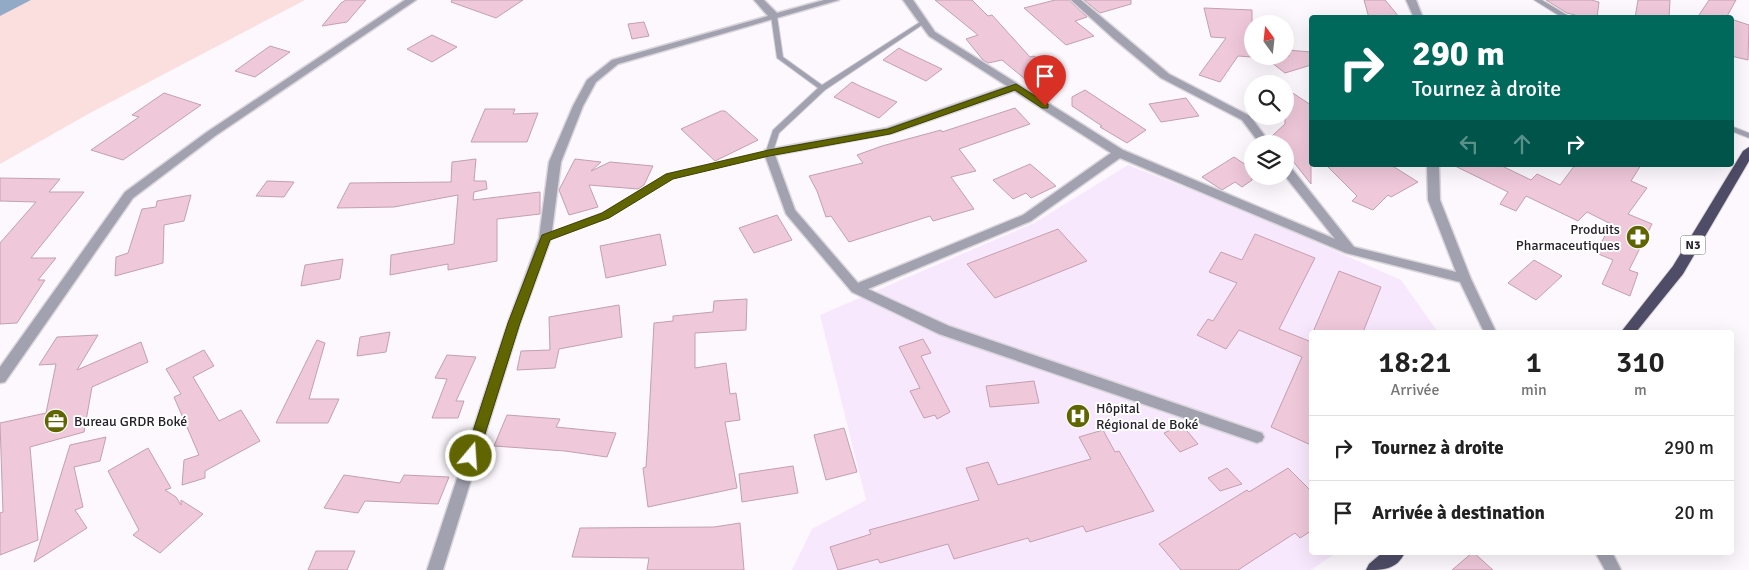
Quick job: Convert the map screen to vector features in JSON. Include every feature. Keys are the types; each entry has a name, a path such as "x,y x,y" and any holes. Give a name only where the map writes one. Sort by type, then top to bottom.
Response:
{"highway":[{"name":"N3","path":"1630,330 1678,270 1744,167 1749,151"},
{"path":"1376,570 1394,555"}],"street":[{"path":"0,378 130,195 212,134 411,0"},
{"path":"759,0 774,16"},
{"path":"435,570 514,323 545,238 555,162 578,106 592,80 615,62 834,0"},
{"path":"908,0 922,23 932,34 1119,153 1350,250 1465,279"},
{"path":"1076,0 1117,37 1165,76 1246,118 1259,135"},
{"path":"1411,0 1417,15"},
{"path":"1016,87 890,131 769,153 790,211 856,289 944,330 1257,437"},
{"path":"856,289 1027,218 1119,153"},
{"path":"1432,167 1434,200 1465,279 1489,330"},
{"path":"1294,179 1350,250"},
{"path":"1605,555 1613,570"}],"lane":[{"path":"1536,0 1564,15"},
{"path":"774,16 780,58 822,88"},
{"path":"545,238 606,216 670,176 769,153 776,132 822,88 922,23"},
{"path":"1734,129 1749,136"}],"shaded area":[{"path":"31,0 305,0 90,113 0,164 0,15"},
{"name":"Hôpital Régional de Boké","path":"1128,165 1245,211 1401,280 1437,330 1309,330 1309,555 1333,555 1311,570 792,570 812,529 866,500 820,315 1034,223"}],"water":[{"path":"0,0 31,0 0,16"}],"building":[{"path":"346,0 366,0 347,22 322,26 341,3"},
{"path":"452,0 523,0 496,18 451,2"},
{"path":"935,0 972,0 988,16 992,15 1030,57 1034,56 1057,74 1031,84 1002,60 988,63 983,60 966,39 978,35"},
{"path":"1055,0 1069,0 1087,17 1075,21 1094,36 1066,45 1024,8"},
{"path":"1084,0 1131,0 1131,4 1100,13"},
{"path":"1364,0 1385,0 1398,15 1368,15"},
{"path":"1546,0 1591,0 1599,2 1597,15 1567,13"},
{"path":"1638,0 1670,0 1669,15 1636,15"},
{"path":"1709,0 1736,0 1728,15 1699,15"},
{"path":"1204,8 1252,10 1252,15 1244,15 1244,56 1238,56 1220,82 1199,75 1226,38 1211,37"},
{"path":"1734,20 1749,25 1748,60 1734,57"},
{"path":"644,22 649,36 632,39 628,24"},
{"path":"432,35 457,47 432,62 407,49"},
{"path":"270,46 290,52 255,77 235,71"},
{"path":"899,48 942,69 926,81 883,60"},
{"path":"1294,51 1309,52 1309,66 1285,73 1275,65 1294,65"},
{"path":"852,82 897,102 879,118 834,97"},
{"path":"1085,90 1146,130 1127,143 1100,127 1102,126 1072,106 1072,97"},
{"path":"164,93 201,105 123,160 91,150 139,117 132,115"},
{"path":"1294,94 1309,104 1309,167 1311,167 1311,184 1294,162 1294,135 1273,135 1284,125 1294,125"},
{"path":"1186,98 1199,116 1161,122 1149,104"},
{"path":"1015,108 1030,124 959,149 976,171 951,177 974,209 933,221 930,216 849,242 831,216 826,217 817,191 809,176 863,163 857,155 882,146 941,130 942,132"},
{"path":"485,109 515,109 513,114 538,113 527,142 471,142"},
{"path":"721,111 725,111 758,140 715,161 681,129"},
{"path":"1234,157 1244,164 1245,185 1242,187 1235,182 1222,190 1202,177"},
{"path":"476,159 474,181 486,181 487,189 474,192 473,200 540,192 540,214 497,219 497,261 448,270 448,264 390,275 391,255 454,244 458,195 394,207 337,208 350,183 451,182 452,162"},
{"path":"575,159 601,162 591,171 610,162 653,166 644,185 638,189 589,185 598,207 569,215 559,190"},
{"path":"1030,164 1056,186 1031,198 1026,193 1013,199 993,180"},
{"path":"1328,167 1394,167 1418,182 1391,197 1388,195 1373,210 1352,201 1357,196"},
{"path":"1457,167 1504,167 1531,180 1537,174 1560,185 1574,167 1640,167 1631,181 1647,188 1628,214 1652,224 1629,270 1638,273 1630,296 1602,284 1613,260 1596,253 1611,224 1587,212 1578,221 1526,196 1516,211 1500,204 1508,192"},
{"path":"0,178 60,179 49,192 84,192 31,258 56,258 38,280 45,280 17,323 0,324 0,243 36,202 0,201"},
{"path":"267,181 294,182 284,197 256,196"},
{"path":"191,195 184,221 164,225 163,263 115,276 116,257 128,253 142,209 156,207 157,201"},
{"path":"777,215 792,240 754,253 739,228"},
{"path":"1058,229 1087,261 995,298 967,264"},
{"path":"660,234 666,265 606,278 600,246"},
{"path":"1255,234 1315,258 1279,329 1309,341 1309,444 1271,427 1302,357 1239,330 1226,349 1197,335 1208,319 1213,321 1237,283 1209,272 1221,252 1242,260"},
{"path":"343,259 340,279 301,286 305,265"},
{"path":"1534,260 1562,276 1536,300 1508,283"},
{"path":"1339,271 1381,287 1364,330 1314,330"},
{"path":"747,299 746,330 695,333 695,368 726,363 730,394 736,393 740,420 725,422 737,488 648,507 643,468 646,467 654,323 673,321 673,316 713,312 714,301"},
{"path":"619,305 622,337 559,349 555,368 517,370 521,351 550,350 549,317"},
{"path":"390,332 386,352 357,356 360,337"},
{"path":"98,335 77,370 141,342 148,362 92,387 84,432 30,447 38,540 0,555 0,513 3,512 0,423 46,413 56,364 39,365 57,337"},
{"path":"923,339 931,353 921,356 950,412 937,419 935,415 924,418 910,391 920,388 899,347"},
{"path":"317,340 325,343 309,399 339,399 328,423 276,423"},
{"path":"204,350 214,366 193,377 219,421 241,410 260,441 205,471 205,478 182,485 184,460 199,455 174,397 181,394 166,369"},
{"path":"447,355 476,357 456,401 464,401 458,418 432,418 447,379 435,378"},
{"path":"1034,381 1039,403 990,407 986,386"},
{"path":"507,415 560,419 556,427 616,433 607,457 565,451 494,446"},
{"path":"1182,425 1198,444 1180,452 1164,433"},
{"path":"844,428 857,472 826,480 814,435"},
{"path":"1103,430 1115,452 1119,451 1154,511 1086,532 1083,526 1030,542 1028,538 954,559 948,544 880,563 878,559 838,570 830,547 871,534 869,530 979,500 966,468 988,462 998,485 1091,459 1079,437"},
{"path":"106,437 100,461 74,467 83,507 75,510 87,528 34,562 70,445"},
{"path":"148,448 171,488 165,490 176,497 181,505 181,500 203,514 160,553 133,535 139,530 108,471"},
{"path":"793,466 798,493 742,502 739,474"},
{"path":"1227,468 1242,484 1220,491 1208,478"},
{"path":"1288,468 1309,489 1309,532 1300,538 1295,533 1238,570 1181,570 1159,544 1247,490 1249,492"},
{"path":"344,475 400,483 404,475 449,477 438,504 365,501 358,513 324,508"},
{"path":"740,523 744,570 647,570 649,558 572,557 580,528 714,527"},
{"path":"316,551 355,551 347,570 308,570"},
{"path":"1470,555 1476,555 1493,570 1452,570"}],"place":[{"name":"Produits Pharmaceutiques","path":"1638,237"},
{"name":"Hôpital Régional de Boké","path":"1078,416"},
{"name":"Bureau GRDR Boké","path":"56,421"}],"route":[{"path":"471,456 514,323 545,238 606,216 670,176 769,153 890,131 1016,87 1045,106"}]}
